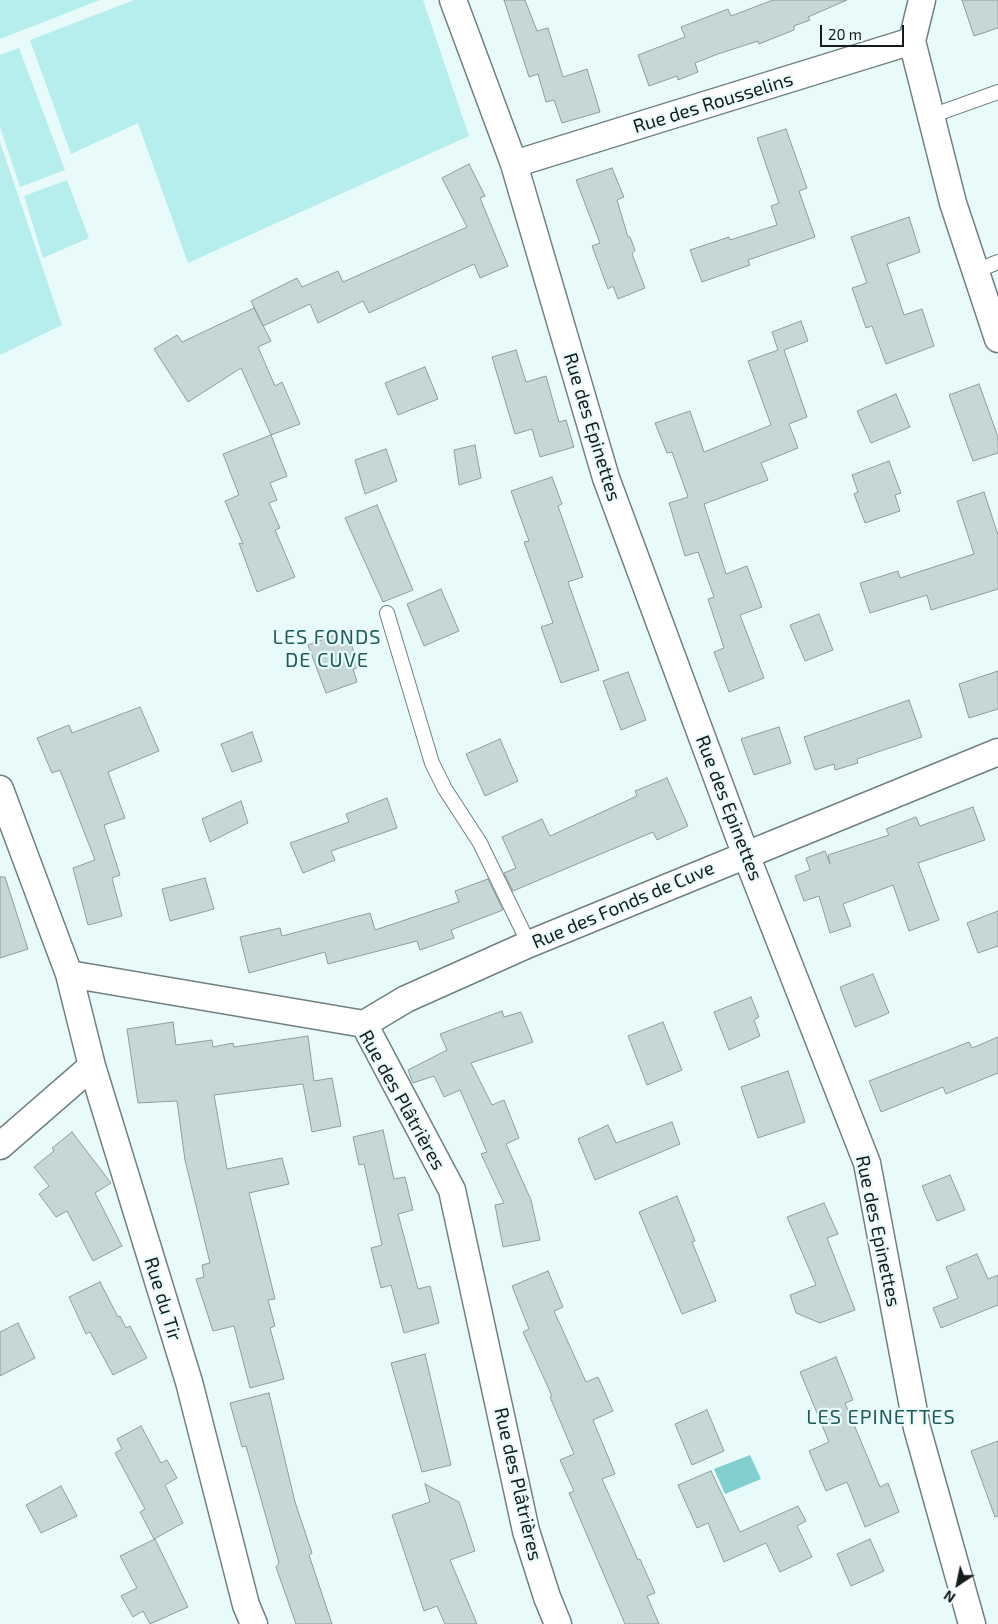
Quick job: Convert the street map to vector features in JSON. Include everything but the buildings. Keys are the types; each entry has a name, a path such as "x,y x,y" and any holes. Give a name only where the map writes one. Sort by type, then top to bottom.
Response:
{"street":[{"name":"Rue des Epinettes","path":"454,0 514,164 606,478 746,854 867,1163 916,1428 972,1624"},
{"path":"922,0 912,41 953,203 987,266 998,339"},
{"name":"Rue des Rousselins","path":"514,164 912,41"},
{"name":"Rue des Fonds de Cuve","path":"364,1024 406,999 528,944 998,752"},
{"path":"0,789 69,974"},
{"name":"Rue des Plâtrières","path":"69,974 364,1024 452,1190 526,1531 547,1598 558,1624"},
{"name":"Rue du Tir","path":"69,974 92,1066 189,1382 246,1605 254,1624"},
{"path":"0,1146 92,1066"}],"lane":[{"path":"931,116 998,92"},
{"path":"387,613 432,763 445,789 480,843 528,944"}],"shaded area":[{"path":"0,0 100,0 0,39"},
{"path":"134,0 423,0 469,136 188,263 138,123 71,154 30,40"},
{"path":"19,48 65,170 20,187 0,127 0,55"},
{"path":"0,142 62,325 0,355"},
{"path":"67,180 89,238 43,258 24,196"},
{"path":"750,1455 761,1479 725,1494 714,1469"}],"district":[{"name":"LES FONDS DE CUVE","path":"327,648"},
{"name":"LES EPINETTES","path":"881,1417"}]}
